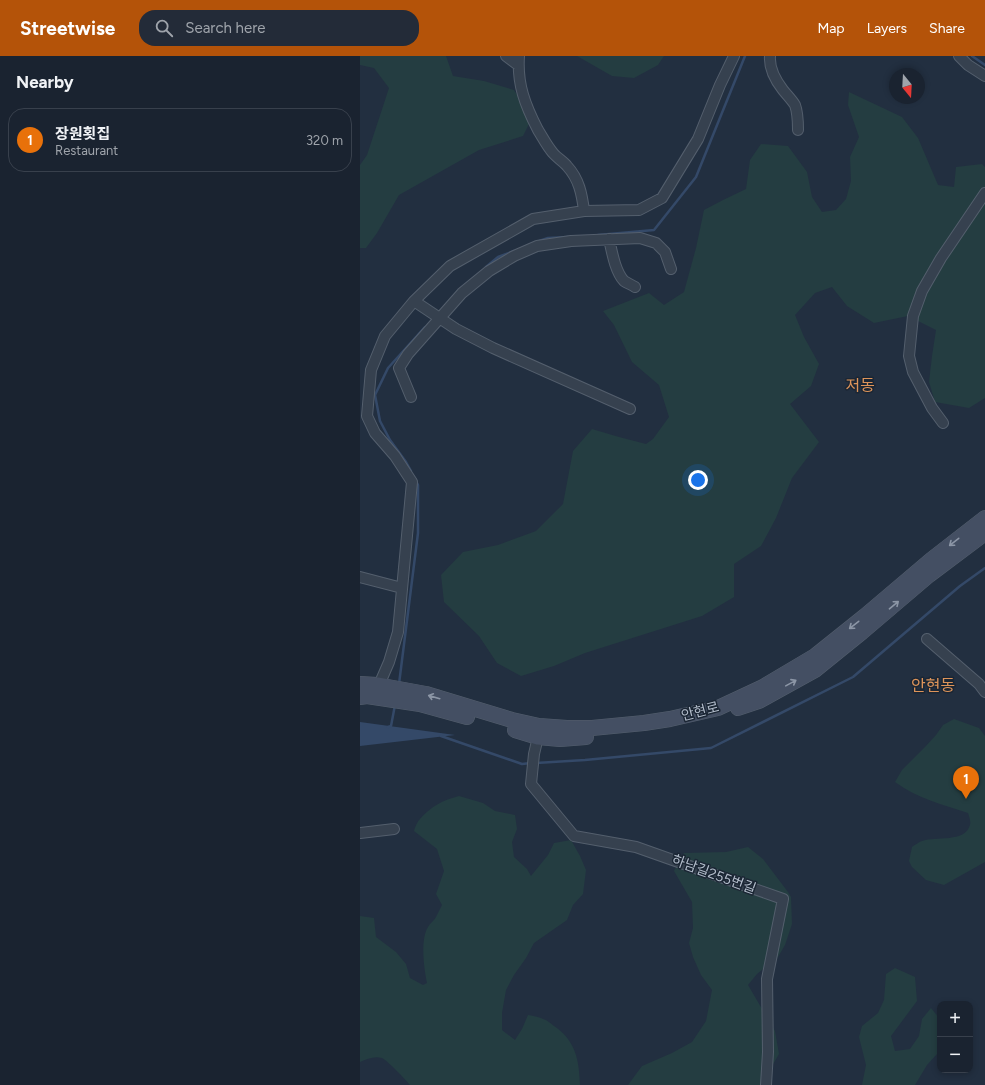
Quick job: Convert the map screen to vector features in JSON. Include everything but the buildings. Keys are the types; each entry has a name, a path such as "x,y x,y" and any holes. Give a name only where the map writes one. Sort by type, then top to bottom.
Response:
{"street":[{"path":"506,56 518,61 522,94 531,116 543,138 554,153 568,166 577,181 582,193 584,211"},
{"path":"384,692 389,662 398,632 412,482 395,456 375,433 368,416 371,370 385,336 414,302 450,266 533,220 584,211 639,210 662,198 698,140 720,84 734,56"},
{"path":"770,56 772,70 777,82 794,104 797,112 798,130"},
{"path":"959,56 968,65 985,76"},
{"path":"943,423 932,408 913,372 909,356 913,316 922,291 941,258 985,193"},
{"path":"411,398 399,368 408,354 436,317 489,271 514,256 538,246 571,241 640,238 656,243 666,252 671,269"},
{"path":"609,239 613,257 620,274 625,282 635,287"},
{"path":"414,302 456,329 493,348 630,409"},
{"name":"안현로","path":"538,731 567,728 616,727 670,719 718,708 763,687 815,656 931,560 985,518"},
{"name":"안현로","path":"360,684 384,692 407,696 420,704 538,731 560,739 606,736 662,729 711,718 759,701 814,670 862,632 929,575 985,533"},
{"path":"360,577 402,588"},
{"path":"927,639 979,684 985,692"},
{"name":"안현로","path":"360,697 384,692"},
{"name":"하남길255번길","path":"538,731 534,754 532,784 574,836 636,847 783,899 767,979 768,1052 766,1085"},
{"path":"360,833 394,829"}],"green space":[{"path":"360,56 446,56 453,76 484,81 514,90 532,118 523,136 479,150 399,195 377,233 366,248 360,248 360,165 367,155 389,88 374,68 360,65"},
{"path":"577,56 664,56 658,65 634,78 612,76"},
{"path":"849,92 902,117 918,138 938,185 954,187 956,167 982,164 985,167 985,398 969,408 935,402 929,382 936,330 908,316 874,323 847,306 832,287 815,293 795,315 804,337 819,364 811,386 790,404 819,442 792,478 776,518 761,546 734,564 734,597 702,616 585,653 554,666 521,676 497,663 479,636 444,602 441,575 463,552 498,545 536,531 563,504 573,451 592,429 646,444 653,439 669,417 659,385 632,362 614,325 603,311 649,293 664,305 684,292 696,248 704,210 746,189 750,160 761,144 788,146 807,172 812,197 822,212 836,210 846,199 851,181 850,157 859,137 848,105"},
{"path":"954,719 979,728 985,736 985,862 944,885 926,880 912,867 909,861 912,847 922,841 956,837 967,831 970,825 968,813 921,797 895,782 902,770 936,735 943,725"},
{"path":"459,796 483,803 495,811 515,815 517,829 512,842 514,857 527,869 531,876 548,855 554,843 571,840 586,870 583,894 573,905 567,920 534,943 506,990 502,1013 502,1030 515,1040 528,1015 546,1020 561,1032 572,1045 575,1052 579,1067 580,1085 410,1085 382,1058 373,1058 360,1062 360,916 374,918 376,937 396,952 406,964 410,978 423,985 427,983 424,963 424,939 428,927 442,905 436,894 444,871 437,849 414,831 418,822 428,811 442,802"},
{"path":"748,847 763,859 791,897 792,924 785,945 778,957 757,974 748,985 775,1031 779,1054 761,1085 628,1085 642,1066 672,1053 692,1042 706,1021 712,990 701,975 693,957 689,943 693,928 692,902 674,871 684,853 726,852"},
{"path":"895,968 915,977 917,1001 891,1036 895,1051 910,1049 919,1036 922,1019 931,1008 937,1015 937,1054 927,1065 915,1085 862,1085 866,1065 859,1037 862,1026 878,1013 884,1000 886,974"}],"water":[{"path":"360,722 455,735 360,746"}],"waterway":[{"path":"598,235 654,230 696,177 745,56"},
{"path":"972,56 985,65"},
{"path":"539,241 548,238 568,237"},
{"path":"486,267 498,257 514,251"},
{"path":"411,471 390,440 380,421 375,395 388,368 425,327"},
{"path":"399,684 418,533 418,485 416,481"},
{"path":"536,763 711,748 853,677 960,586 985,568"},
{"path":"388,727 391,726 395,705"},
{"path":"441,736 522,764 531,763"}],"place":[{"name":"장원횟집","path":"966,799"}],"district":[{"name":"저동","path":"860,385"},
{"name":"안현동","path":"933,685"}]}
